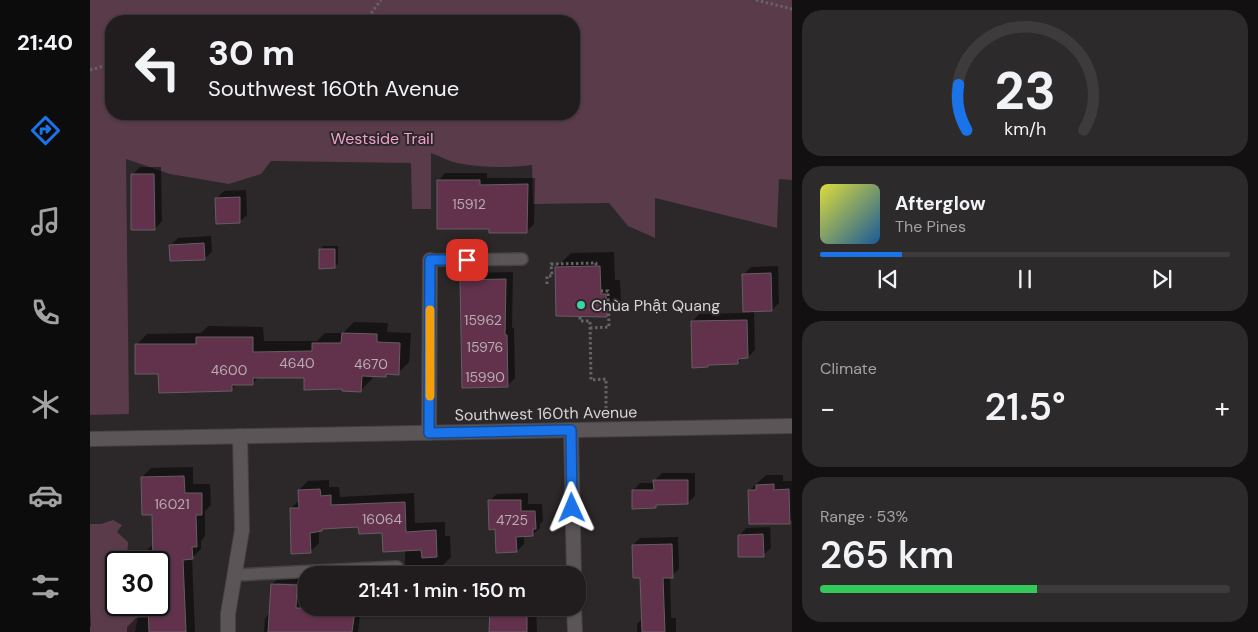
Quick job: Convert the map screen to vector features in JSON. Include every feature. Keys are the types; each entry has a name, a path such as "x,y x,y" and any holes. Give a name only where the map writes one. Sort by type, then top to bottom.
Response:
{"street":[{"path":"429,433 430,260"},
{"name":"Southwest 160th Avenue","path":"90,438 792,426"},
{"path":"571,430 574,566"},
{"path":"228,632 228,614 242,530 240,436"},
{"path":"574,616 575,632"}],"lane":[{"path":"430,260 522,259"},
{"path":"234,576 298,572"}],"path":[{"path":"370,15 381,0"},
{"path":"756,0 792,9"},
{"path":"90,70 105,66"},
{"path":"547,284 547,276 552,276 551,264 596,262 596,266"},
{"path":"590,328 609,327 608,291 601,291"},
{"path":"580,317 580,321 590,321 590,380 606,379 607,430"}],"green space":[{"name":"Westside Trail","path":"90,0 792,0 792,180 779,179 777,228 655,198 655,238 628,226 609,203 533,204 532,165 485,167 466,165 431,153 431,209 412,209 411,163 271,161 261,174 229,184 170,174 126,159 129,414 90,415"},
{"path":"113,520 122,525 117,532 128,542 128,551 105,551 105,616 138,616 135,632 90,632 90,524 101,524"}],"building":[{"path":"131,174 154,174 155,230 131,230"},
{"path":"437,180 480,180 480,185 528,184 527,233 489,233 489,229 437,229"},
{"path":"240,197 240,223 216,224 215,198"},
{"path":"204,243 205,260 170,261 169,245"},
{"path":"319,249 335,249 335,268 319,269"},
{"name":"Chùa Phật Quang","path":"600,266 601,294 606,294 607,317 556,316 555,267"},
{"path":"771,273 772,311 743,312 742,274"},
{"path":"506,279 505,335 507,335 508,387 462,388 460,280"},
{"path":"747,320 748,358 738,359 738,364 708,365 708,367 692,368 691,321"},
{"path":"342,333 377,334 377,342 400,343 399,375 386,374 386,377 362,376 361,392 342,391 342,389 304,390 304,378 253,378 253,385 232,385 232,391 159,393 158,374 135,374 135,344 196,344 196,337 253,337 253,352 312,351 312,343 341,343"},
{"path":"184,476 185,493 202,493 202,515 196,515 197,547 192,547 193,559 183,560 186,632 149,632 148,616 170,616 170,551 153,551 152,515 142,515 141,477"},
{"path":"653,480 688,480 688,504 656,505 656,508 632,509 632,490 654,490"},
{"path":"774,484 774,490 789,489 790,524 749,524 748,490 756,490 756,485"},
{"path":"320,489 321,496 331,495 331,505 405,502 406,532 436,530 437,557 422,558 421,550 383,552 382,533 359,534 358,527 322,529 322,531 310,533 311,553 291,554 290,508 299,508 298,490"},
{"path":"488,500 521,500 521,511 535,511 536,529 533,529 533,536 516,537 517,552 496,553 495,529 489,530"},
{"path":"763,534 764,557 738,557 738,535"},
{"path":"672,544 673,578 663,578 665,632 642,632 640,578 633,578 632,545"},
{"path":"271,584 297,585 296,608 298,608 298,616 354,616 352,632 268,632"},
{"path":"490,616 527,616 527,632 489,632"}],"slow traffic":[{"path":"430,310 430,396"}],"place":[{"name":"Chùa Phật Quang","path":"581,305"}],"route":[{"path":"467,260 430,260 429,433 571,430 572,508"}]}
